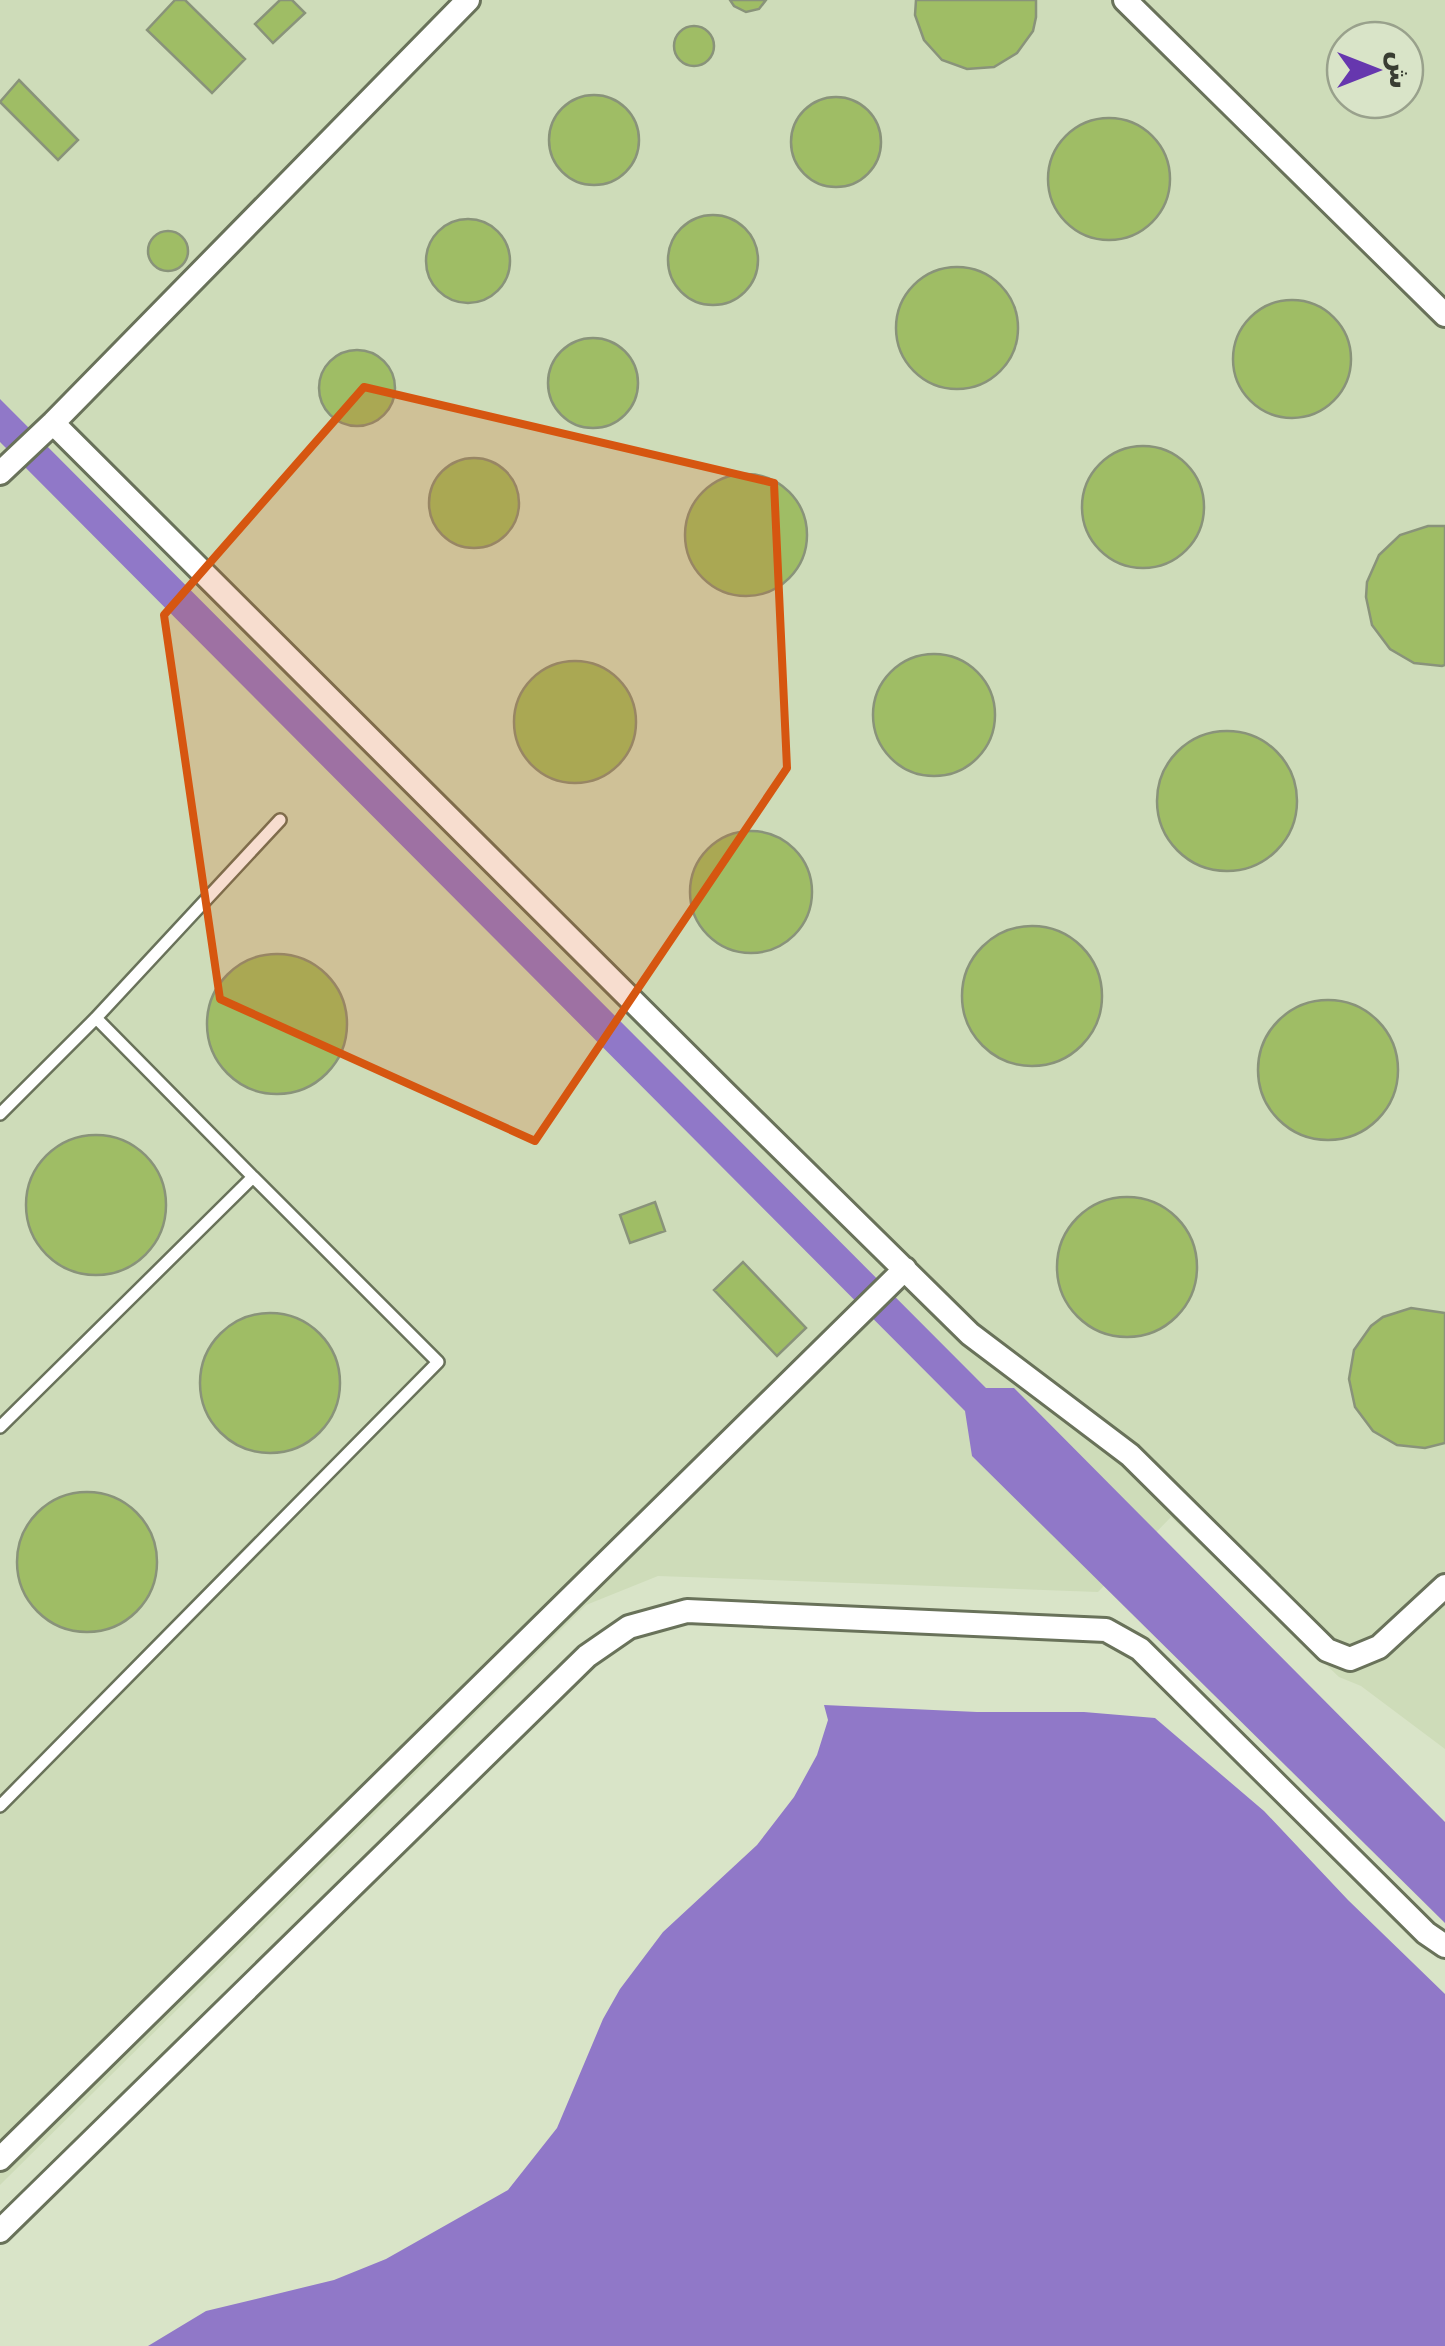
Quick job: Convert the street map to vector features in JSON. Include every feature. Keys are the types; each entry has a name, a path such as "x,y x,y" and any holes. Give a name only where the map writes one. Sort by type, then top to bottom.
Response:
{"street":[{"path":"2,471 468,0"},
{"path":"1125,0 1445,316"},
{"path":"47,427 898,1275 1130,1455 1327,1650 1350,1659 1379,1648 1445,1586"},
{"path":"0,2159 898,1275"},
{"path":"0,2232 587,1656 629,1627 687,1611 1106,1630 1140,1650 1426,1933 1445,1946"}],"lane":[{"path":"0,1114 96,1018 280,820"},
{"path":"0,1806 438,1362 96,1018"},
{"path":"0,1427 254,1178"}],"highlighted area":[{"path":"364,387 774,483 787,768 535,1141 220,999 164,615"}],"shaded area":[{"path":"0,0 1445,0 1445,1749 1361,1686 1339,1677 1171,1517 1098,1592 658,1576 586,1605 0,2185"},
{"path":"0,399 986,1388 1014,1388 1445,1822 1445,1923 972,1456 965,1411 0,442"},
{"path":"824,1705 1084,1712 1155,1718 1264,1811 1445,1994 1445,2346 148,2346 206,2311 334,2280 386,2259 508,2190 557,2128 603,2019 620,1989 663,1932 757,1845 794,1797 817,1755 828,1720"}],"building":[{"path":"175,0 185,0 245,59 212,93 147,30"},
{"path":"280,0 292,0 305,13 273,43 255,24"},
{"path":"730,0 766,0 759,9 746,12"},
{"path":"916,0 1036,0 1036,17 1033,31 1017,53 994,67 967,69 942,60 924,40 915,15"},
{"path":"694,26 708,32 714,46 708,60 694,66 680,60 674,46 680,32"},
{"path":"19,80 78,140 58,160 0,102"},
{"path":"594,95 611,98 626,108 636,123 636,157 626,172 611,182 594,185 577,182 562,172 552,157 549,140 552,123 562,108 577,98"},
{"path":"836,97 853,100 868,110 878,125 878,159 868,174 853,184 836,187 819,184 804,174 794,159 791,142 794,125 804,110 819,100"},
{"path":"1109,118 1132,123 1152,136 1165,156 1170,179 1165,202 1152,222 1132,235 1109,240 1086,235 1066,222 1053,202 1048,179 1053,156 1066,136 1086,123"},
{"path":"713,215 730,218 745,228 755,243 755,277 745,292 730,302 713,305 696,302 681,292 671,277 668,260 671,243 681,228 696,218"},
{"path":"468,219 484,222 498,231 507,245 507,277 498,291 484,300 468,303 452,300 438,291 429,277 426,261 429,245 438,231 452,222"},
{"path":"168,231 182,237 188,251 182,265 168,271 154,265 148,251 154,237"},
{"path":"957,267 980,272 1000,285 1013,305 1018,328 1013,351 1000,371 980,384 957,389 934,384 914,371 901,351 896,328 901,305 914,285 934,272"},
{"path":"1292,300 1315,304 1334,317 1347,336 1351,359 1347,382 1334,401 1315,414 1292,418 1269,414 1250,401 1237,382 1233,359 1237,336 1250,317 1269,304"},
{"path":"593,338 610,341 625,351 635,366 635,400 625,415 610,425 593,428 576,425 561,415 551,400 548,383 551,366 561,351 576,341"},
{"path":"357,350 384,361 395,388 384,415 357,426 330,415 319,388 330,361"},
{"path":"1143,446 1166,451 1186,464 1199,484 1204,507 1199,530 1186,550 1166,563 1143,568 1120,563 1100,550 1087,530 1082,507 1087,484 1100,464 1120,451"},
{"path":"474,458 491,461 506,471 516,486 516,520 506,535 491,545 474,548 457,545 442,535 432,520 429,503 432,486 442,471 457,461"},
{"path":"746,474 769,479 789,492 802,512 807,535 802,558 789,578 769,591 746,596 723,591 703,578 690,558 685,535 690,512 703,492 723,479"},
{"path":"1428,526 1445,526 1442,666 1414,663 1390,649 1372,625 1366,597 1367,582 1379,555 1400,535"},
{"path":"934,654 957,659 977,672 990,692 995,715 990,738 977,758 957,771 934,776 911,771 891,758 878,738 873,715 878,692 891,672 911,659"},
{"path":"575,661 598,666 618,679 631,699 636,722 631,745 618,765 598,778 575,783 552,778 532,765 519,745 514,722 519,699 532,679 552,666"},
{"path":"1227,731 1254,736 1276,752 1292,774 1297,801 1292,828 1276,850 1254,866 1227,871 1200,866 1178,850 1162,828 1157,801 1162,774 1178,752 1200,736"},
{"path":"751,831 774,836 794,849 807,869 812,892 807,915 794,935 774,948 751,953 728,948 708,935 695,915 690,892 695,869 708,849 728,836"},
{"path":"1032,926 1059,931 1081,947 1097,969 1102,996 1097,1023 1081,1045 1059,1061 1032,1066 1005,1061 983,1045 967,1023 962,996 967,969 983,947 1005,931"},
{"path":"277,954 304,959 327,974 342,997 347,1024 342,1051 327,1074 304,1089 277,1094 250,1089 227,1074 212,1051 207,1024 212,997 227,974 250,959"},
{"path":"1328,1000 1355,1005 1377,1021 1393,1043 1398,1070 1393,1097 1377,1119 1355,1135 1328,1140 1301,1135 1279,1119 1263,1097 1258,1070 1263,1043 1279,1021 1301,1005"},
{"path":"96,1135 123,1140 146,1155 161,1178 166,1205 161,1232 146,1255 123,1270 96,1275 69,1270 46,1255 31,1232 26,1205 31,1178 46,1155 69,1140"},
{"path":"1127,1197 1154,1202 1176,1218 1192,1240 1197,1267 1192,1294 1176,1316 1154,1332 1127,1337 1100,1332 1078,1316 1062,1294 1057,1267 1062,1240 1078,1218 1100,1202"},
{"path":"655,1202 665,1231 630,1243 620,1215"},
{"path":"743,1262 806,1328 777,1356 714,1290"},
{"path":"1411,1308 1445,1313 1445,1443 1425,1448 1397,1445 1373,1431 1355,1407 1349,1379 1354,1350 1371,1326 1383,1317"},
{"path":"270,1313 297,1318 320,1333 335,1356 340,1383 335,1410 320,1433 297,1448 270,1453 243,1448 220,1433 205,1410 200,1383 205,1356 220,1333 243,1318"},
{"path":"87,1492 114,1497 137,1512 152,1535 157,1562 152,1589 137,1612 114,1627 87,1632 60,1627 37,1612 22,1589 17,1562 22,1535 37,1512 60,1497"}]}
